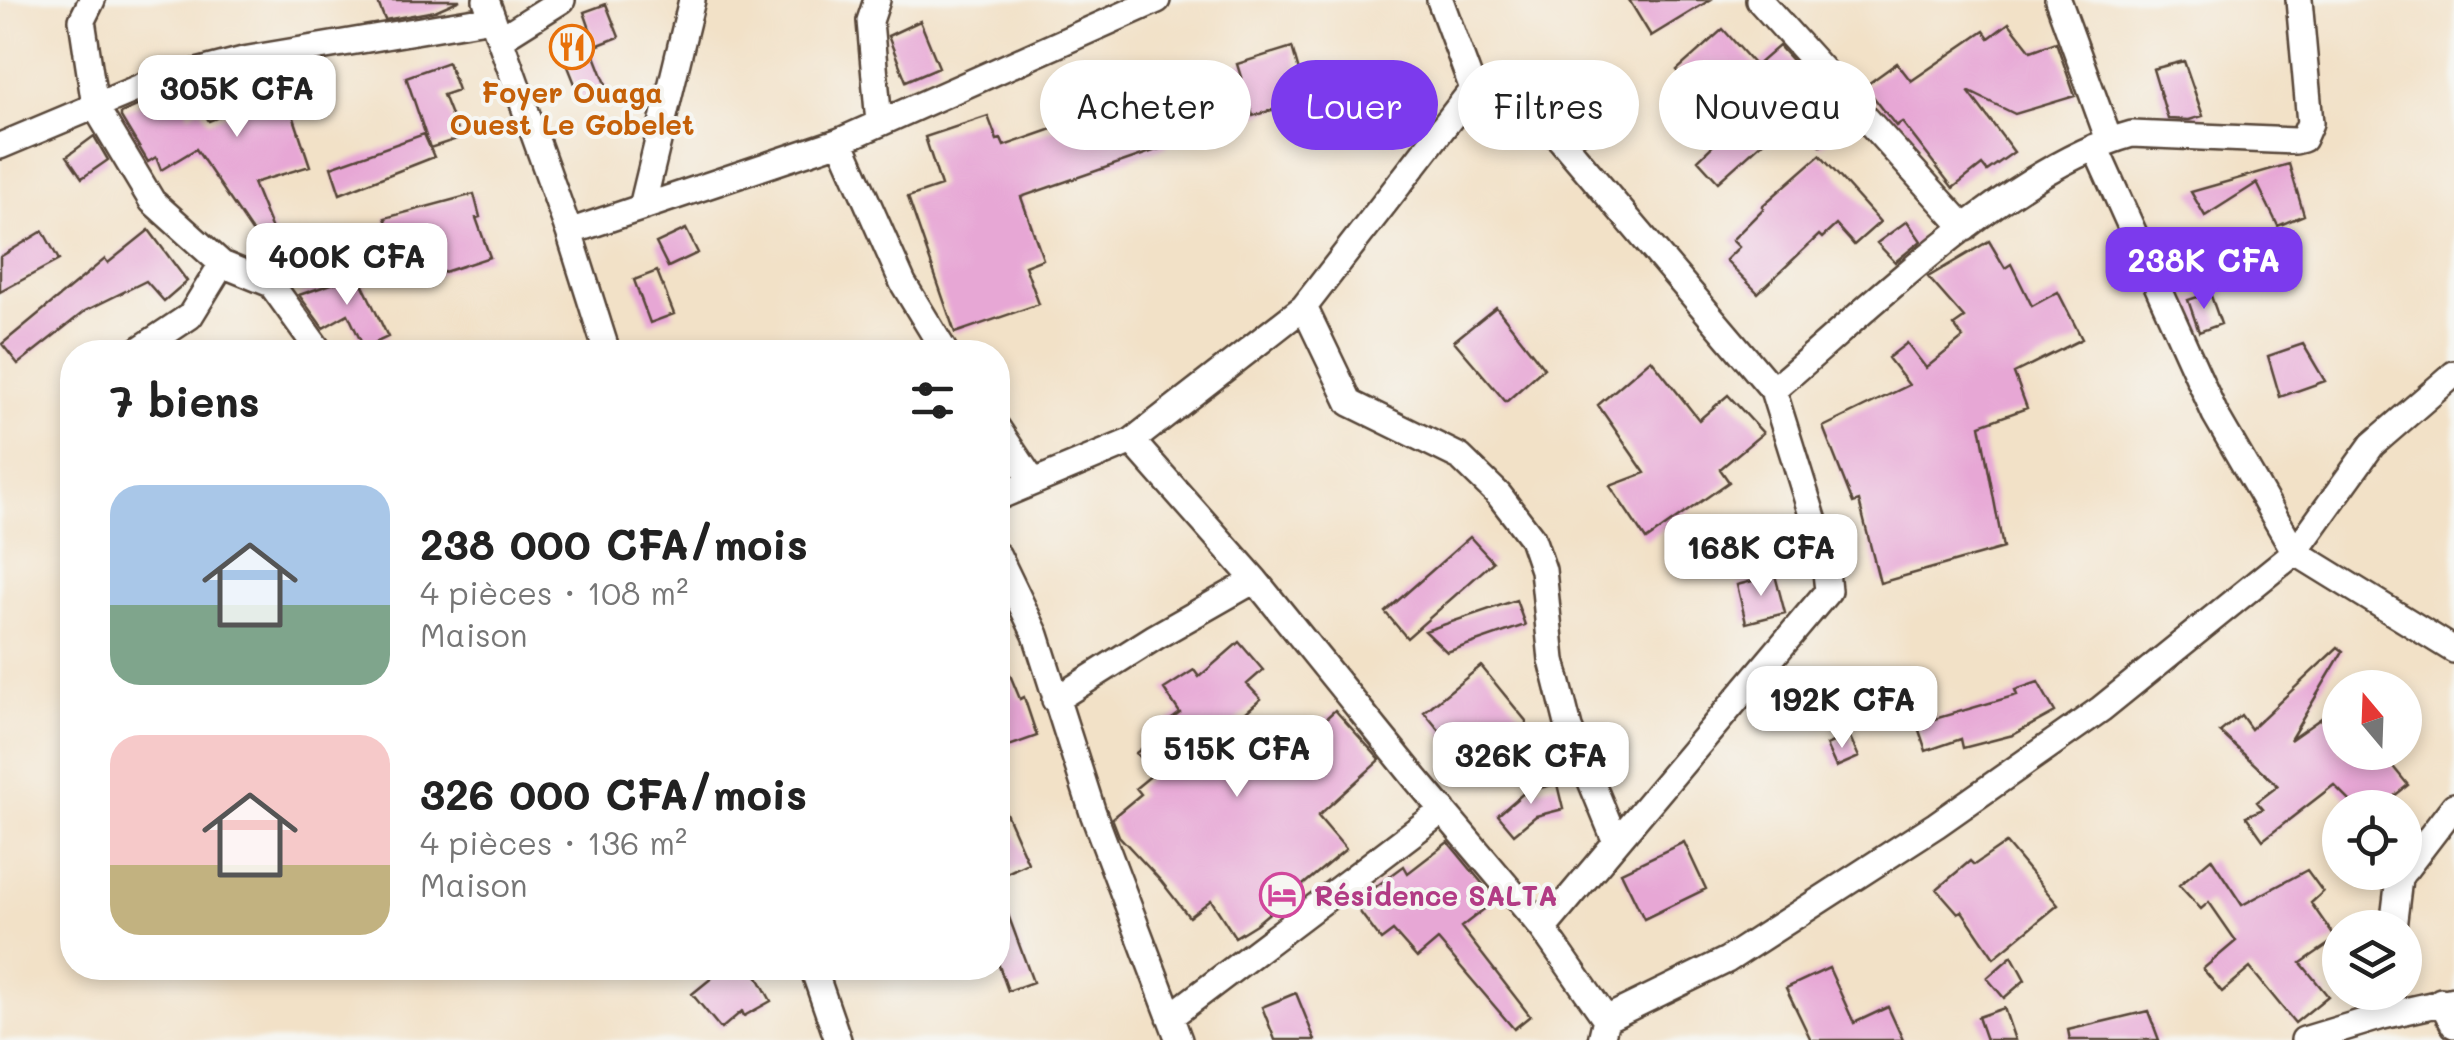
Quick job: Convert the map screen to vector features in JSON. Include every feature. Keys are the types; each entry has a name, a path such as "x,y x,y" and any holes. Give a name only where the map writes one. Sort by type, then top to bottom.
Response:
{"street":[{"path":"92,0 82,20 95,106 152,201 222,264 271,284 311,340"},
{"path":"0,146 144,86 243,60 493,19 562,0"},
{"path":"642,208 692,0"},
{"path":"877,0 870,21 879,123"},
{"path":"569,232 840,141 1157,0"},
{"path":"1440,0 1462,60"},
{"path":"1759,0 1965,228"},
{"path":"2058,0 2102,144 2216,414 2295,552 2454,650"},
{"path":"1772,390 1965,228 2048,172 2102,144 2132,134 2304,139 2310,123 2299,0"},
{"path":"493,19 603,340"},
{"path":"1010,490 1132,440 1304,308 1458,108"},
{"path":"840,141 903,283 938,340"},
{"path":"1544,928 1828,590 1824,553 1772,390 1567,150"},
{"path":"154,340 190,316 222,264"},
{"path":"1304,308 1350,403 1460,457 1499,495 1532,538 1543,570 1552,660 1569,728 1616,842"},
{"path":"1132,440 1256,580 1544,928 1603,1030 1728,960 1936,824 2101,709 2295,552 2372,445 2454,374"},
{"path":"1010,448 1032,480"},
{"path":"1055,700 1256,580"},
{"path":"1010,581 1036,636 1093,813 1174,1028 1443,810"},
{"path":"2422,848 2454,806"},
{"path":"817,980 838,1040"},
{"path":"2422,1002 2448,1000 2454,1025"},
{"path":"2304,1040 2371,1010"}],"building":[{"path":"377,0 460,0 435,11 385,20"},
{"path":"1629,0 1710,0 1651,36"},
{"path":"606,4 619,37 596,46 584,12"},
{"path":"920,21 939,67 906,81 888,36"},
{"path":"2009,23 2031,51 2056,42 2075,96 2015,114 1968,91 2014,152 1987,171 1982,165 1953,188 1902,122 1896,126 1876,100 1876,78 1897,63 1911,81 1984,31 1989,38"},
{"path":"1723,29 1751,60 1688,60"},
{"path":"1779,46 1792,60 1763,60"},
{"path":"1292,47 1296,60 1271,60 1271,110 1253,116 1251,110 1250,60"},
{"path":"592,48 608,89 581,99 565,59"},
{"path":"2184,61 2203,116 2168,119 2153,69"},
{"path":"448,62 458,90 443,95 460,138 430,148 406,77"},
{"path":"323,63 333,104 293,115 310,166 253,183 284,259 274,264 196,149 161,170 156,157 148,162 121,117 121,113 148,101 180,93 189,114 200,107 209,121 260,101 255,87 289,75 288,69"},
{"path":"988,116 997,140 1001,139 1004,146 1040,133 1040,150 1156,150 1021,197 1043,259 1025,266 1039,304 955,333 908,197 941,186 925,137"},
{"path":"424,134 434,157 340,194 331,167"},
{"path":"94,136 108,160 82,178 67,156"},
{"path":"1708,150 1754,150 1718,182 1698,160"},
{"path":"1820,155 1880,222 1854,245 1836,225 1822,238 1819,235 1758,293 1726,260 1739,247 1732,240 1762,206"},
{"path":"2289,164 2304,215 2278,226 2257,183 2205,216 2191,192"},
{"path":"474,194 480,217 476,218 490,257 423,279 416,258 404,263 385,218"},
{"path":"1907,221 1921,241 1895,262 1877,243"},
{"path":"686,229 698,253 668,267 656,243"},
{"path":"149,230 187,281 164,301 146,281 85,311 18,364 2,344 105,259 108,263"},
{"path":"43,231 59,260 0,292 0,257"},
{"path":"1989,241 2005,268 2011,264 2032,306 2058,292 2082,339 2014,373 2027,408 1980,425 2003,548 1880,583 1859,501 1853,503 1823,427 1909,385 1888,358 1907,343 1926,368 1963,338 1954,325 1964,318 1928,277"},
{"path":"657,271 674,314 650,323 634,280"},
{"path":"358,275 388,337 360,340 348,314 323,328 299,295"},
{"path":"2210,293 2221,324 2199,332 2188,300"},
{"path":"1496,307 1544,368 1506,402 1454,341"},
{"path":"2303,344 2325,381 2280,397 2268,356"},
{"path":"1651,359 1699,420 1728,395 1763,433 1720,469 1729,482 1646,540 1610,486 1645,473 1598,405"},
{"path":"1470,537 1493,562 1407,638 1385,612"},
{"path":"1775,575 1785,613 1746,623 1737,585"},
{"path":"1516,600 1525,625 1447,652 1425,631"},
{"path":"1239,642 1263,670 1247,684 1261,699 1236,721 1269,765 1275,765 1335,710 1380,760 1318,816 1346,849 1235,937 1211,900 1189,917 1119,836 1112,818 1141,794 1136,788 1153,774 1136,753 1180,713 1164,689 1194,670 1199,677"},
{"path":"2338,647 2343,651 2332,670 2322,670 2322,686 2290,740 2322,718 2322,770 2396,770 2408,785 2402,790 2339,790 2334,785 2322,790 2322,794 2263,840 2246,816 2263,809 2257,802 2278,786 2220,732 2241,715 2251,729"},
{"path":"1481,666 1526,721 1526,731 1506,748 1489,727 1457,752 1424,712"},
{"path":"1010,675 1020,699 1024,697 1037,736 1010,746"},
{"path":"2038,682 2055,712 2013,735 1963,748 1961,739 1926,751 1917,724 2017,695 2015,690"},
{"path":"1849,735 1859,757 1836,767 1826,745"},
{"path":"1557,784 1563,809 1536,816 1514,834 1498,815 1526,791"},
{"path":"1010,822 1028,863 1010,871"},
{"path":"1448,842 1496,900 1461,927 1530,1016 1514,1029 1438,940 1417,958 1393,931 1381,940 1357,908 1374,897 1370,891 1404,866 1408,873"},
{"path":"1684,842 1706,889 1644,919 1621,872"},
{"path":"2006,843 2058,905 1994,958 1962,911 1958,913 1937,889 1970,861 1974,865"},
{"path":"2211,858 2242,905 2307,870 2323,892 2311,903 2322,919 2322,949 2301,963 2322,989 2322,1001 2295,1023 2250,968 2222,992 2203,969 2236,941 2209,902 2201,909 2179,885"},
{"path":"1010,920 1033,982 1008,991 1004,980 1010,980"},
{"path":"2012,956 2025,980 2004,998 1987,978"},
{"path":"1829,968 1854,1023 1888,1007 1903,1040 1811,1040 1786,988"},
{"path":"709,980 760,980 771,1001 744,1016 742,1011 721,1029 692,994"},
{"path":"1296,993 1315,1040 1275,1040 1262,1007"},
{"path":"2004,1008 2015,1040 1986,1040 1978,1017"},
{"path":"2148,1011 2159,1040 2070,1040 2068,1030"}],"place":[{"name":"Foyer Ouaga Ouest Le Gobelet","path":"572,47"},
{"name":"Résidence SALTA","path":"1282,895"}]}
